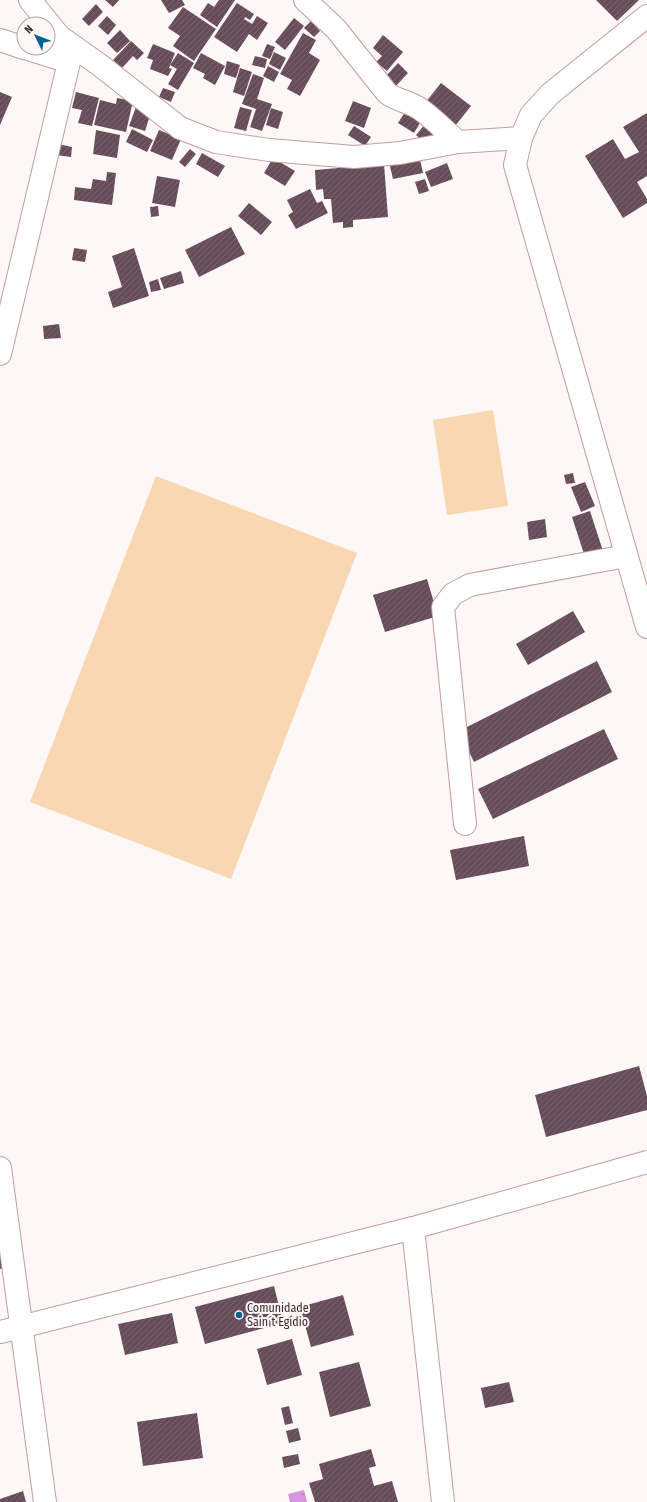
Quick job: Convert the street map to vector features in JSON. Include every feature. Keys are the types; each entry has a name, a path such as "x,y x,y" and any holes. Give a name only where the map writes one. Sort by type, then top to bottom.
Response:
{"street":[{"path":"30,0 59,36 101,66 180,128 216,142 269,150 354,157 400,153 458,142 521,138"},
{"path":"305,0 336,29 387,94 396,100 409,102 420,109 458,142"},
{"path":"647,16 550,94 531,115 521,138 515,165 647,627"},
{"path":"0,354 69,62 59,36"},
{"path":"0,40 16,45"},
{"path":"50,56 69,62"},
{"path":"466,824 443,607 453,594 470,585 626,556"},
{"path":"0,1332 412,1228 647,1162"},
{"path":"0,1168 45,1502"},
{"path":"412,1228 443,1502"}],"shaded area":[{"path":"493,410 508,506 447,515 433,420"},
{"path":"156,476 357,553 231,879 30,802"}],"water":[{"path":"304,1490 307,1502 290,1502 288,1494"}],"building":[{"path":"105,0 119,0 113,7"},
{"path":"161,0 182,0 185,5 169,13"},
{"path":"219,0 235,0 217,27 200,15 208,3 214,7"},
{"path":"596,0 639,0 617,21"},
{"path":"237,3 254,14 250,20 245,17 244,19 252,24 257,16 268,23 257,40 249,34 237,52 214,37"},
{"path":"96,4 103,12 89,26 82,19"},
{"path":"183,7 216,29 194,61 173,46 180,36 168,28"},
{"path":"107,16 116,25 108,35 98,26"},
{"path":"294,18 304,26 285,50 275,42"},
{"path":"311,21 320,31 314,37 304,28"},
{"path":"120,30 130,41 117,53 107,43"},
{"path":"303,33 316,40 309,53 320,60 300,96 287,89 292,80 280,74"},
{"path":"383,35 403,52 387,71 376,62 382,56 373,48"},
{"path":"131,41 144,53 137,60 133,56 122,68 113,60"},
{"path":"153,44 175,53 169,68 172,69 168,76 150,69 153,60 147,58"},
{"path":"267,44 275,47 270,59 262,56"},
{"path":"274,52 286,58 280,70 269,64"},
{"path":"178,53 194,63 178,90 168,84 177,69 170,65"},
{"path":"201,53 225,66 215,85 203,78 205,74 193,68"},
{"path":"255,56 267,59 265,68 252,65"},
{"path":"227,61 240,65 236,78 224,74"},
{"path":"398,63 408,73 396,86 385,77"},
{"path":"268,66 279,72 274,82 263,76"},
{"path":"240,68 252,72 244,96 233,92"},
{"path":"253,74 264,78 257,99 272,104 262,131 250,127 256,109 242,104"},
{"path":"441,83 471,106 451,131 421,108"},
{"path":"163,88 175,92 171,102 159,97"},
{"path":"0,92 12,97 0,125"},
{"path":"76,92 99,98 92,126 78,123 82,110 72,108"},
{"path":"117,98 133,101 126,132 94,125 100,100 116,104"},
{"path":"353,101 371,108 364,128 345,121"},
{"path":"136,107 151,112 145,131 129,126"},
{"path":"240,107 252,110 246,131 234,128"},
{"path":"271,108 283,112 278,129 266,125"},
{"path":"407,109 423,118 414,133 398,123"},
{"path":"647,113 647,176 637,182 647,199 647,203 623,218 585,156 613,139 625,159 639,152 623,127"},
{"path":"426,123 436,131 425,143 416,135"},
{"path":"354,126 371,137 365,146 348,135"},
{"path":"132,129 153,140 147,152 126,142"},
{"path":"96,130 120,135 117,158 93,154"},
{"path":"159,130 181,139 172,160 150,151"},
{"path":"58,144 72,147 71,157 56,155"},
{"path":"190,149 196,154 185,167 179,162"},
{"path":"202,153 225,166 218,177 196,164"},
{"path":"419,155 423,173 393,179 389,162"},
{"path":"273,158 295,171 285,186 264,173"},
{"path":"447,163 453,179 431,187 425,172"},
{"path":"384,164 388,217 353,220 353,227 343,228 343,222 333,223 331,199 324,199 323,189 316,190 315,170"},
{"path":"107,172 116,173 112,205 74,200 75,187 91,189 93,179 106,181"},
{"path":"157,176 180,180 175,207 152,203"},
{"path":"425,179 429,191 419,194 415,182"},
{"path":"310,189 317,203 322,201 328,213 296,229 288,215 293,212 287,200"},
{"path":"249,203 272,222 261,235 238,216"},
{"path":"158,206 159,216 151,217 150,207"},
{"path":"231,227 245,254 199,277 185,250"},
{"path":"74,248 87,250 85,262 72,260"},
{"path":"134,248 149,296 113,308 108,292 122,287 112,256"},
{"path":"181,271 184,283 164,289 160,278"},
{"path":"158,279 161,290 151,292 149,282"},
{"path":"59,324 61,338 44,339 43,326"},
{"path":"573,473 575,483 566,484 564,475"},
{"path":"585,482 595,506 581,512 571,487"},
{"path":"590,511 603,551 585,557 572,517"},
{"path":"545,519 547,537 529,540 527,522"},
{"path":"427,579 438,616 385,632 373,595"},
{"path":"573,611 585,632 528,665 516,644"},
{"path":"597,661 612,692 474,762 459,731"},
{"path":"604,729 618,759 493,819 478,789"},
{"path":"524,836 529,866 456,880 450,850"},
{"path":"639,1066 647,1096 647,1110 546,1137 535,1095"},
{"path":"0,1250 5,1267 0,1269"},
{"name":"Comunidade Sain´t Egídio","path":"274,1286 283,1323 205,1344 195,1307"},
{"path":"343,1295 354,1335 311,1347 300,1307"},
{"path":"172,1313 178,1343 125,1355 118,1324"},
{"path":"292,1339 302,1375 267,1385 257,1349"},
{"path":"359,1362 371,1406 330,1417 319,1372"},
{"path":"509,1382 514,1402 485,1408 481,1388"},
{"path":"289,1406 293,1423 285,1425 281,1408"},
{"path":"197,1413 203,1458 143,1466 137,1422"},
{"path":"298,1428 301,1440 289,1443 286,1431"},
{"path":"371,1449 376,1466 369,1468 374,1486 392,1481 398,1502 315,1502 309,1483 323,1479 319,1464"},
{"path":"298,1454 300,1464 284,1468 282,1457"},
{"path":"23,1491 26,1502 0,1502 0,1499"}],"place":[{"name":"Comunidade Sain´t Egídio","path":"239,1315"}]}
